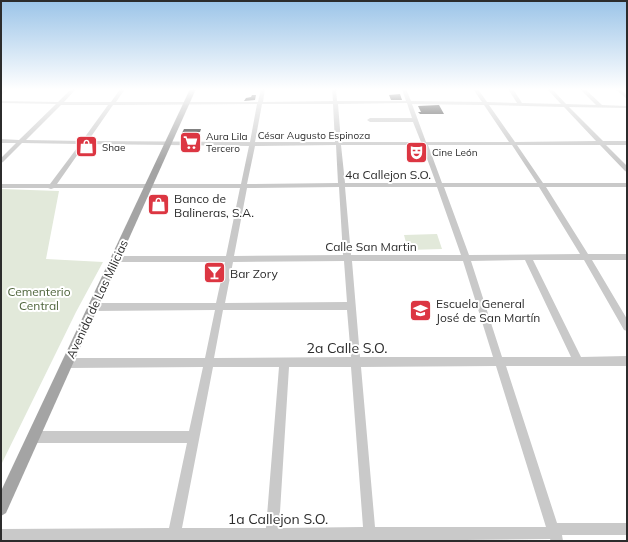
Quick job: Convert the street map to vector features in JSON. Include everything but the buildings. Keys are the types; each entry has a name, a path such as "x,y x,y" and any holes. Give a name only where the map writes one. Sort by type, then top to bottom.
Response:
{"main road":[{"name":"Avenida de Las Milicias","path":"1,508 182,114"}],"street":[{"path":"1,161 49,114"},
{"path":"51,187 104,114"},
{"path":"173,538 258,114"},
{"path":"336,114 370,538"},
{"path":"413,114 441,185 466,257 555,534"},
{"path":"493,114 586,257 627,327"},
{"path":"572,114 627,170"},
{"path":"370,120 415,120"},
{"name":"César Augusto Espinoza","path":"1,141 82,144 627,143"},
{"name":"4a Callejon S.O.","path":"1,186 149,187 627,185"},
{"path":"527,257 578,361"},
{"name":"Calle San Martin","path":"115,259 627,257"},
{"path":"93,307 351,306"},
{"name":"2a Calle S.O.","path":"68,363 627,361"},
{"path":"272,534 284,362"},
{"path":"34,437 193,437"},
{"name":"1a Callejon S.O.","path":"1,535 173,538 272,534 370,538 555,534 626,529"}],"green space":[{"name":"Cementerio Central","path":"1,189 59,191 46,259 103,262 76,312 1,465"},
{"path":"437,234 442,249 408,250 404,235"}],"place":[{"name":"Aura Lila Tercero","path":"190,142"},
{"name":"Shae","path":"86,147"},
{"name":"Cine León","path":"416,152"},
{"name":"Banco de Balineras, S.A.","path":"158,205"},
{"name":"Bar Zory","path":"214,273"},
{"name":"Escuela General José de San Martín","path":"420,310"}]}
